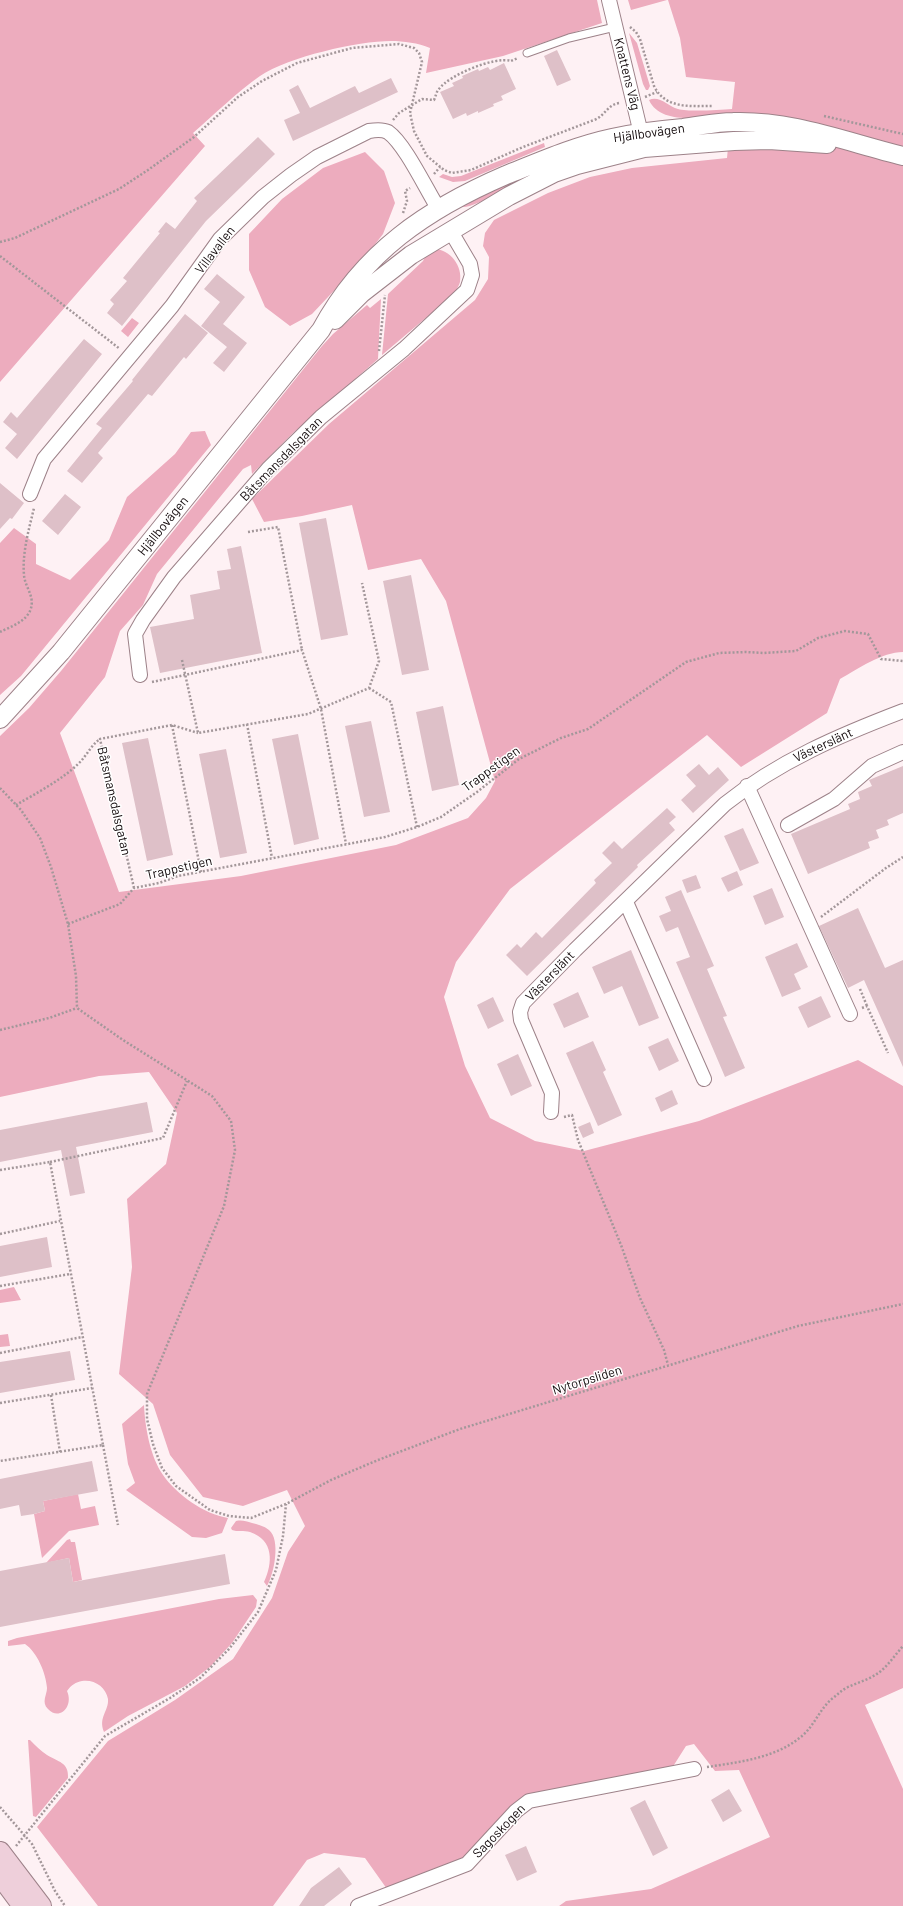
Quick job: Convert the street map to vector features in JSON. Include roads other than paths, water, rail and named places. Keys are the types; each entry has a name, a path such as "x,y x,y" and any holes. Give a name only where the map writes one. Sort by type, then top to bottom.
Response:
{"main road":[{"path":"6,1851 41,1906"},
{"path":"0,1875 23,1906"}],"street":[{"name":"Knattens Väg","path":"609,0 643,140"},
{"name":"Villavallen","path":"30,494 44,459 172,306 220,239 263,197 317,157 369,131 386,131 394,137 405,153 438,208"},
{"name":"Hjällbovägen","path":"321,330 339,317 388,272 411,254 450,230 554,173 602,157 643,140"},
{"name":"Hjällbovägen","path":"0,719 61,652 321,330 333,308 353,282 395,239 438,208 470,191 549,157 593,143 643,140 770,140 870,148 903,156"},
{"path":"438,208 450,230"},
{"name":"Båtsmansdalsgatan","path":"140,675 135,634 143,620 174,578 268,469 321,417 404,349 467,290 472,275 470,264 450,230"},
{"name":"Västerslänt","path":"551,1112 552,1093 522,1020 520,1012 523,1003 726,804 747,786 789,761 852,731 903,711"},
{"path":"788,825 834,799 872,766 903,752"},
{"path":"747,786 850,1014"},
{"path":"626,902 704,1079"},
{"name":"Sagoskogen","path":"358,1906 467,1864 506,1821 529,1801 694,1769"}],"lane":[{"path":"527,53 569,38 615,27"}]}
